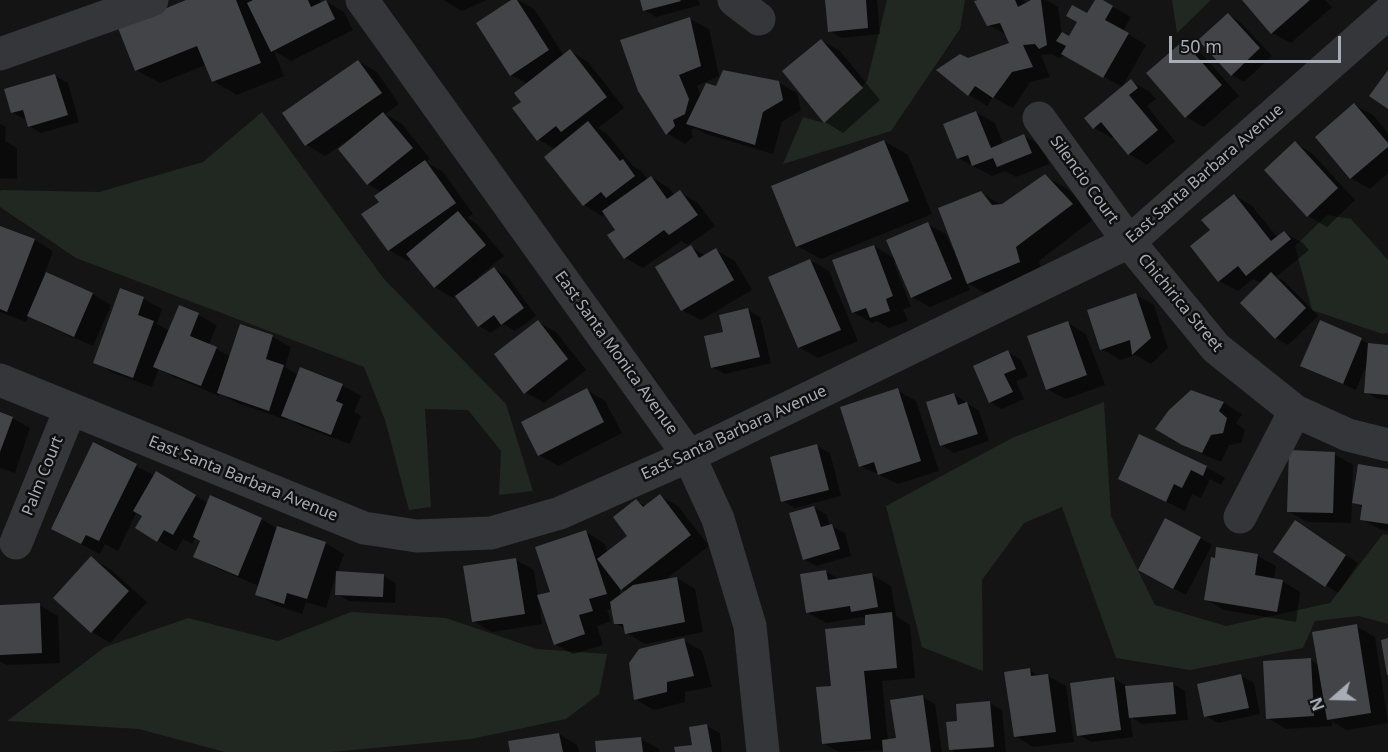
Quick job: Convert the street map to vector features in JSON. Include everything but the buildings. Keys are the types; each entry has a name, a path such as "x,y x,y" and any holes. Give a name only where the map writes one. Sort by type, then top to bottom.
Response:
{"street":[{"path":"0,54 152,0"},
{"name":"East Santa Monica Avenue","path":"362,0 689,456 718,519 750,626 763,752"},
{"name":"East Santa Barbara Avenue","path":"0,380 364,528 417,536 491,533 560,513 689,456 1129,242 1388,13"},
{"name":"Silencio Court","path":"1039,118 1129,242"},
{"name":"Chichirica Street","path":"1129,242 1216,348 1294,411 1348,435 1388,445"},
{"name":"Palm Court","path":"16,543 70,410"},
{"path":"1240,517 1294,411"}],"shaded area":[{"path":"887,0 965,0 960,29 891,131 783,164 803,117 824,123 867,81"},
{"path":"1172,0 1211,0 1177,33"},
{"path":"262,112 384,279 506,404 533,491 499,495 501,451 468,410 425,409 431,507 409,510 385,420 364,367 76,258 0,207 0,191 2,190 99,192 203,162"},
{"path":"1327,215 1351,219 1388,260 1388,333 1383,334 1312,310 1295,246"},
{"path":"1104,402 1111,516 1155,605 1226,626 1330,603 1383,534 1388,535 1388,624 1359,616 1315,621 1303,648 1190,670 1116,658 1062,507 1024,523 982,580 983,671 922,647 886,506 1012,438"},
{"path":"351,612 446,618 537,649 607,654 599,694 566,719 471,739 331,752 225,752 139,729 7,721 105,647 188,618 278,641"}]}
